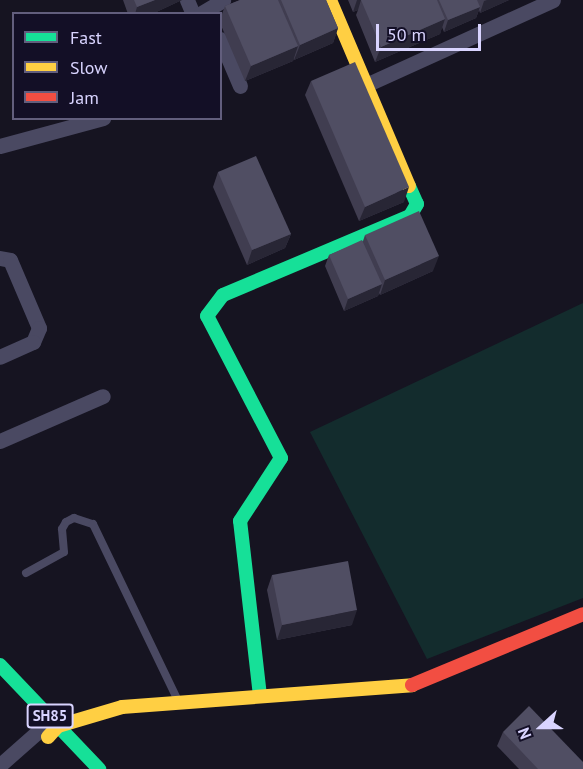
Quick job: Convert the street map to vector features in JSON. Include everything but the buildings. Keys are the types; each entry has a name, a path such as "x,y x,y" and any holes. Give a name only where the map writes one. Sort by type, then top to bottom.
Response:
{"street":[{"path":"206,11 223,0"},
{"path":"260,696 240,521 280,458 207,316 212,305 223,295 410,216 417,204 368,84 330,0"},
{"path":"368,84 552,0"},
{"path":"222,44 240,86"},
{"path":"0,146 96,120"},
{"path":"0,258 10,260 39,328 33,342 0,357"},
{"path":"0,441 103,396"},
{"path":"0,765 50,728 122,707 178,701 417,685 583,614"},
{"name":"SH85","path":"0,664 50,728 78,769"},
{"name":"SH85","path":"0,686 99,769"}],"lane":[{"path":"26,573 64,552 62,529 66,522 74,518 93,524 178,701"}],"green space":[{"path":"583,303 583,598 427,659 310,432"}],"traffic: fast":[{"path":"260,696 240,521 281,458 207,316 223,295 410,216 417,204 409,186"},
{"path":"0,665 99,769"}],"traffic: slow":[{"path":"330,0 409,186"},
{"path":"48,737 58,726 122,707 412,685"}],"traffic: jam":[{"path":"412,685 583,614"}]}
